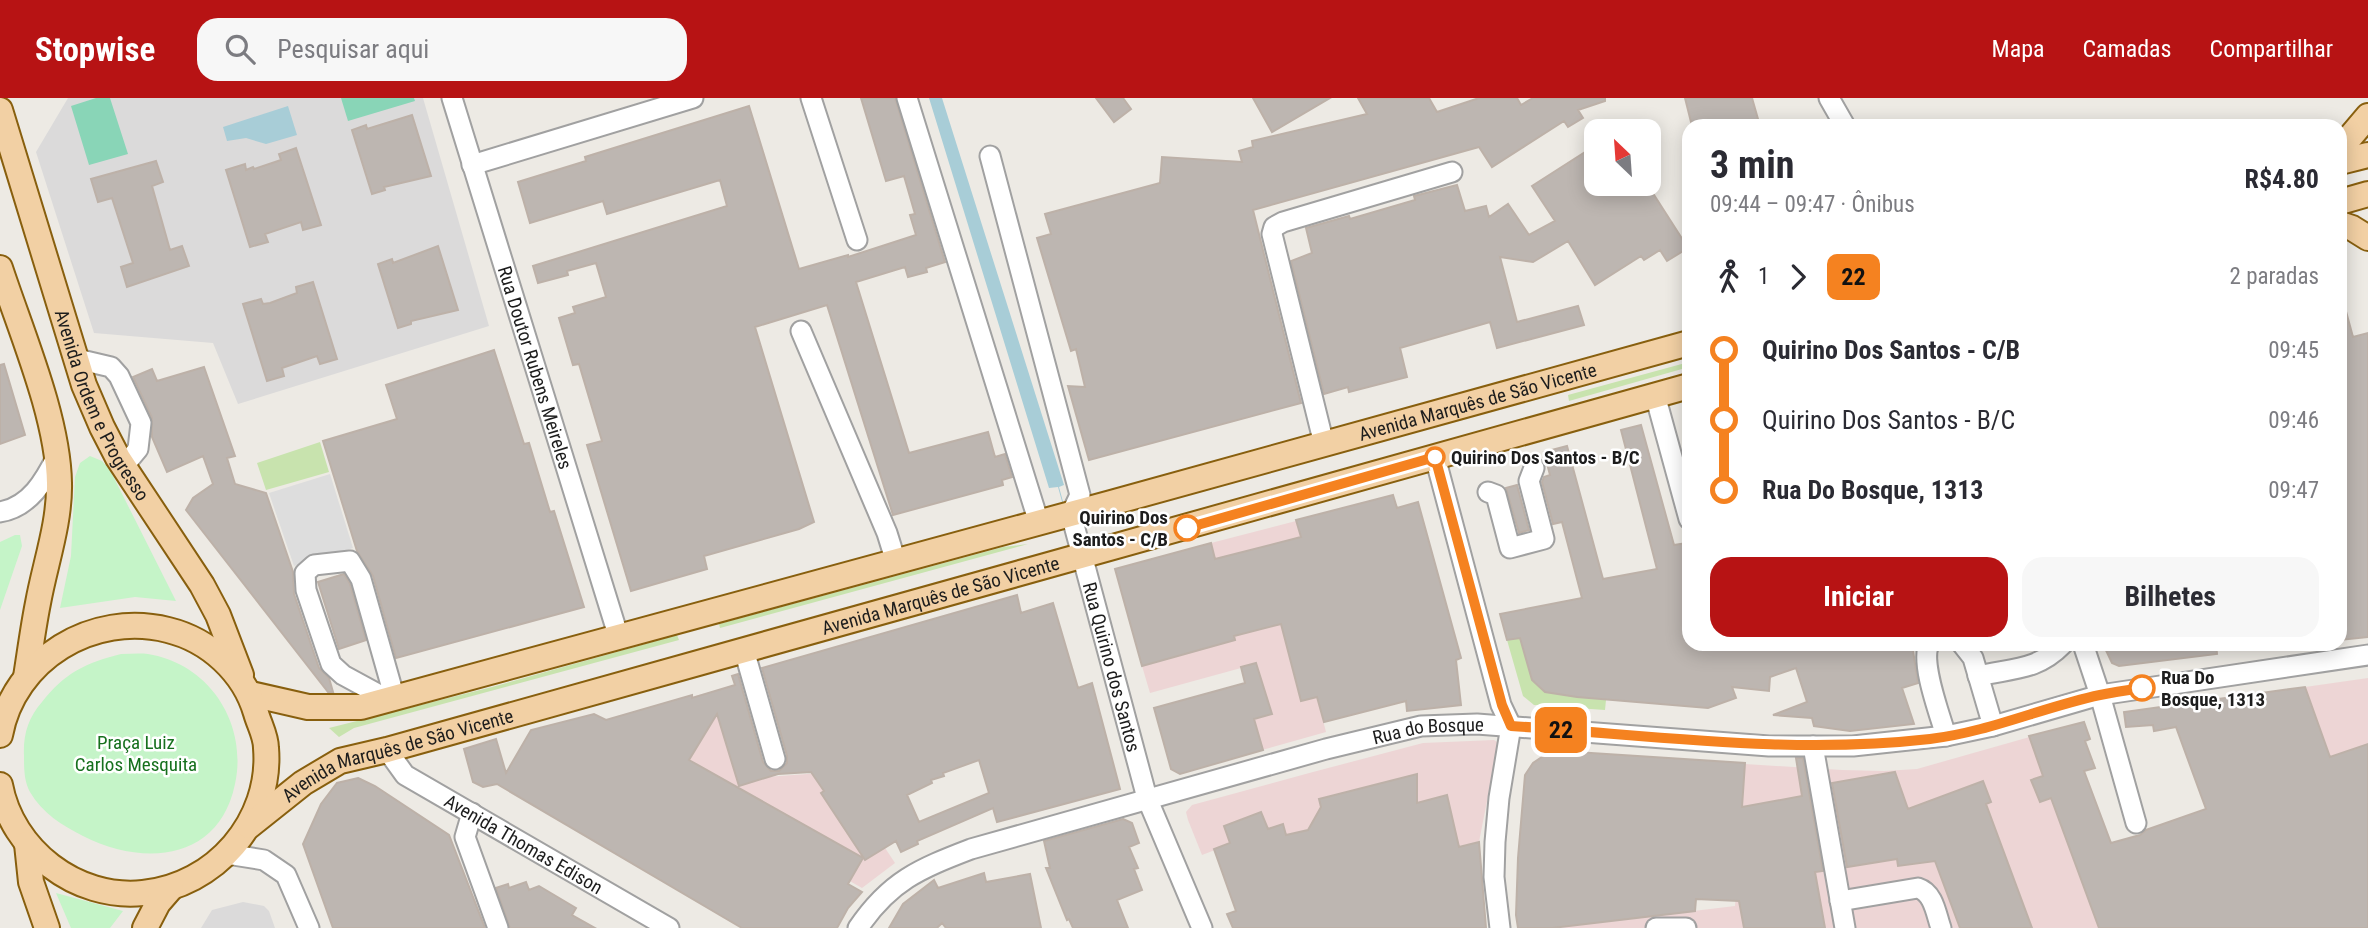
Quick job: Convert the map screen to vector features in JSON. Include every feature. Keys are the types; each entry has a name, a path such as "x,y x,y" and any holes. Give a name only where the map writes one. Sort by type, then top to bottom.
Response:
{"main road":[{"name":"Avenida Ordem e Progresso","path":"0,110 77,359 102,427 123,467 202,585 223,626 247,688"},
{"path":"2347,141 2368,116"},
{"path":"2347,161 2368,155"},
{"path":"2347,200 2368,194"},
{"path":"2347,226 2368,238"},
{"path":"0,268 42,395 57,456 59,485 56,517 37,604 26,677"},
{"name":"Avenida Marquês de São Vicente","path":"247,688 308,707 361,707 392,700 1682,345"},
{"name":"Avenida Marquês de São Vicente","path":"249,826 303,783 340,761 1083,557 1682,388"},
{"path":"0,735 4,708 26,677 44,658 66,642 107,627 138,625 169,630 197,641 223,659 247,688 267,745 263,787 249,826 227,854 201,874 171,888 130,894 90,887 66,877 16,837"},
{"path":"0,785 32,882 39,920"},
{"path":"145,928 171,888"}],"street":[{"name":"Rua Doutor Rubens Meireles","path":"452,98 619,638"},
{"path":"471,165 693,98"},
{"path":"811,98 857,240"},
{"path":"907,98 1040,523"},
{"path":"1829,98 1841,119"},
{"name":"Rua Quirino dos Santos","path":"990,156 1080,495 1071,514 1147,798 1202,928"},
{"path":"1324,444 1272,234 1274,227 1283,222 1452,172"},
{"path":"801,331 887,533 896,562"},
{"path":"77,359 111,367 119,376 141,423 138,449 123,467"},
{"path":"1655,395 1682,493"},
{"path":"0,512 26,500 42,485 57,456"},
{"path":"1435,457 1502,705 1511,726 1494,842 1494,877 1500,928"},
{"path":"1488,492 1496,495 1510,548 1544,539 1529,481 1534,467"},
{"path":"350,561 361,579 392,700 343,675 331,664 306,590 305,573 314,565 350,561"},
{"path":"744,650 775,759"},
{"path":"1926,651 1927,667 1946,736"},
{"path":"1968,651 1973,658 1993,726"},
{"path":"1979,676 2032,666 2056,651"},
{"path":"2085,651 2136,823"},
{"name":"Rua do Bosque","path":"858,928 875,903 902,879 931,864 971,849 1326,749 1422,726 1477,724 1724,743 1853,746 1946,736 1993,726 2100,695 2368,655"},
{"path":"1813,746 1845,928"},
{"name":"Avenida Thomas Edison","path":"387,750 405,775 669,928"},
{"path":"472,813 465,838 498,928"},
{"path":"227,854 264,860 286,875 309,928"},
{"path":"1840,901 1918,888 1930,895 1941,928"},
{"path":"1656,928 1686,928"}],"shaded area":[{"path":"68,98 423,98 489,326 238,404 213,343 94,333 36,152"},
{"path":"330,474 353,548 294,566 269,493"},
{"path":"1296,521 1326,628 1301,635 1326,732 1262,750 1241,668 1150,693 1142,666 1235,640 1211,543"},
{"path":"2368,678 2368,928 1552,928 1735,906 1745,764 1842,770 1917,769 2068,726 2124,877 2345,797 2305,687"},
{"path":"734,686 766,777 835,772 895,863 862,888 689,789 687,762 664,704"},
{"path":"1497,742 1497,750 1479,842 1342,871 1299,887 1283,824 1202,855 1186,812 1192,805 1423,743"},
{"path":"243,902 264,906 269,911 275,928 201,928 212,910"}],"green space":[{"path":"96,98 110,98 128,154 89,165 71,106"},
{"path":"341,98 414,98 415,101 348,121"},
{"path":"1682,364 1682,369 1569,401 1568,395"},
{"path":"320,442 329,472 266,490 257,463"},
{"path":"90,456 102,461 110,470 176,601 135,597 60,608 71,556 75,477 80,463"},
{"path":"20,535 22,546 0,610 0,542"},
{"path":"1028,544 720,628 719,624 1003,547"},
{"path":"677,635 679,640 354,728 339,737 329,728 492,687"},
{"path":"1520,638 1532,680 1545,692 1606,700 1605,710 1534,705 1523,696 1507,640"},
{"name":"Praça Luiz Carlos Mesquita","path":"121,654 148,654 170,660 190,670 220,700 230,719 236,740 238,762 235,784 226,810 213,829 196,842 176,850 130,852 83,836 47,813 35,800 27,783 24,741 27,727 37,708 59,684 77,670"},
{"path":"56,893 123,911 110,928 71,928"}],"water":[{"path":"929,98 942,98 1064,485 1059,487 1143,795 1058,487 1049,488"},
{"path":"288,106 297,135 266,144 246,138 227,141 223,127"}],"building":[{"path":"861,98 895,98 945,262 926,268 927,272 908,277 905,267 856,282 909,453 988,432 995,457 1005,454 1012,477 1002,480 1003,485 893,515 827,305 755,327 814,522 799,529 704,556 707,569 631,591 587,445 602,441 579,364 573,365 559,318 575,313 573,307 606,297 596,263 567,271 568,275 538,283 533,266 727,206 720,180 607,214 603,201 530,223 518,182 586,161 585,157 749,106 799,269 848,257 916,235 910,215 915,214 904,176 886,181"},
{"path":"1096,98 1123,98 1131,109 1114,122"},
{"path":"1253,98 1330,98 1272,132"},
{"path":"1358,98 1429,98 1437,112 1479,98 1517,98 1521,105 1533,98 1605,98 1605,101 1578,110 1583,118 1568,127 1564,121 1492,167 1479,147 1253,210 1301,403 1089,460 1068,386 1085,387 1076,349 1071,351 1037,238 1051,234 1045,214 1160,183 1162,157 1242,162 1239,151 1253,147 1252,141 1367,114"},
{"path":"1685,98 1752,98 1758,119 1690,119"},
{"path":"412,115 431,176 384,187 385,190 372,194 352,130 366,125 367,129"},
{"path":"296,148 321,225 303,230 301,222 265,234 268,242 250,247 226,170 245,164 246,170 253,167 254,169 281,160 279,154"},
{"path":"1584,153 1584,196 1655,196 1682,239 1682,252 1667,261 1660,250 1644,260 1641,256 1595,285 1568,241 1533,262 1500,257 1517,322 1578,306 1584,325 1497,348 1490,322 1400,348 1407,377 1349,392 1348,387 1324,394 1291,261 1312,253 1306,228 1349,216 1350,219 1415,200 1414,196 1457,185 1465,211 1486,206 1489,217 1508,204 1529,235 1555,221 1532,186"},
{"path":"156,161 163,182 152,186 170,250 182,246 189,266 127,287 121,267 133,263 112,198 98,202 91,179"},
{"path":"438,246 458,310 411,321 411,324 398,328 378,264 392,259 393,263"},
{"path":"313,282 337,359 320,364 317,356 282,368 284,376 267,381 243,304 261,299 263,304 270,303 297,293 296,287"},
{"path":"2347,315 2353,337 2368,333 2368,637 2347,639"},
{"path":"494,350 524,444 529,443 550,512 554,511 584,607 396,658 373,576 357,551 323,441 397,419 386,385"},
{"path":"4,364 25,435 0,444 0,365"},
{"path":"204,367 235,456 227,458 235,484 266,493 293,572 294,594 319,668 329,678 333,692 328,692 186,510 193,498 213,484 203,456 167,472 152,437 152,418 133,377 152,369 157,381"},
{"path":"1641,425 1674,545 1682,544 1682,651 1913,651 1918,683 1902,688 1914,724 1850,731 1814,726 1812,718 1773,715 1807,702 1796,668 1770,677 1769,691 1732,687 1736,698 1708,708 1545,692 1532,680 1520,638 1507,640 1500,614 1582,598 1562,522 1553,524 1542,482 1544,477 1550,475 1544,452 1567,446 1603,579 1657,569 1621,430"},
{"path":"1517,485 1529,530 1519,533 1506,488"},
{"path":"1393,495 1397,508 1418,502 1461,658 1456,660 1461,705 1407,711 1406,701 1324,722 1317,697 1301,701 1281,624 1234,636 1235,640 1142,666 1115,569 1211,543 1215,559 1301,537 1296,520"},
{"path":"344,574 350,584 366,640 339,649 318,582"},
{"path":"1017,595 1021,613 1053,603 1078,688 1092,683 1120,789 997,822 993,808 917,841 918,844 901,852 896,841 865,860 821,793 824,791 811,772 778,774 739,786 717,714 689,760 863,858 848,884 862,892 848,908 837,928 742,928 497,784 483,787 473,782 464,749 496,739 506,773 531,730 594,714 606,720 692,695 692,698 735,685 732,676 738,674 763,762 771,771 779,771 787,763 787,756 762,668","holes":["979,760 989,793 919,822 907,795 932,783 931,780 944,776 943,773"]},
{"path":"2106,651 2217,651 2217,654 2119,666 2112,663"},
{"path":"1256,663 1272,714 1254,719 1263,750 1180,774 1171,769 1154,708 1245,683 1241,667"},
{"path":"2305,687 2330,757 2368,744 2368,928 2099,928 2051,798 2040,802 2031,780 2043,776 2029,736 2084,722 2090,739 2085,741 2095,768 2084,771 2111,843 2140,835 2146,830 2206,809 2176,727 2154,731 2153,725 2126,727 2124,712"},
{"path":"1560,751 1745,763 1742,807 1802,796 1796,758 1803,758 1823,871 1815,872 1825,928 1744,928 1739,901 1696,899 1695,911 1552,928 1518,928 1518,858 1525,775 1533,763 1545,755"},
{"path":"1895,772 1908,809 1983,781 1991,802 1986,804 2032,928 1960,928 1935,861 1898,866 1897,859 1847,867 1832,783"},
{"path":"1417,774 1417,803 1447,795 1459,847 1479,842 1486,928 1233,928 1227,914 1236,911 1214,849 1230,843 1224,826 1261,812 1268,829 1283,824 1286,835 1308,830 1321,807 1319,799"},
{"path":"358,778 375,786 449,835 485,928 333,928 303,844 321,804 337,783"},
{"path":"1123,819 1132,823 1139,843 1129,847 1138,868 1134,869 1142,890 1117,900 1128,928 1073,928 1069,919 1067,920 1046,868 1050,868 1044,841"},
{"path":"984,873 986,882 1030,874 1041,928 946,928 942,923 937,928 889,928 903,904 934,880 938,888"},
{"path":"526,882 529,890 539,886 576,908 572,915 595,928 510,928 496,888 508,884 509,888"}],"bus line":[{"name":"22","path":"1187,528 1435,457 1502,705 1511,726 1769,746 1853,746 1946,736 1993,726 2100,695 2142,688"}],"place":[{"name":"Quirino Dos Santos - B/C","path":"1435,457"},
{"name":"Quirino Dos Santos - C/B","path":"1187,528"},
{"name":"Rua Do Bosque, 1313","path":"2142,688"}]}
